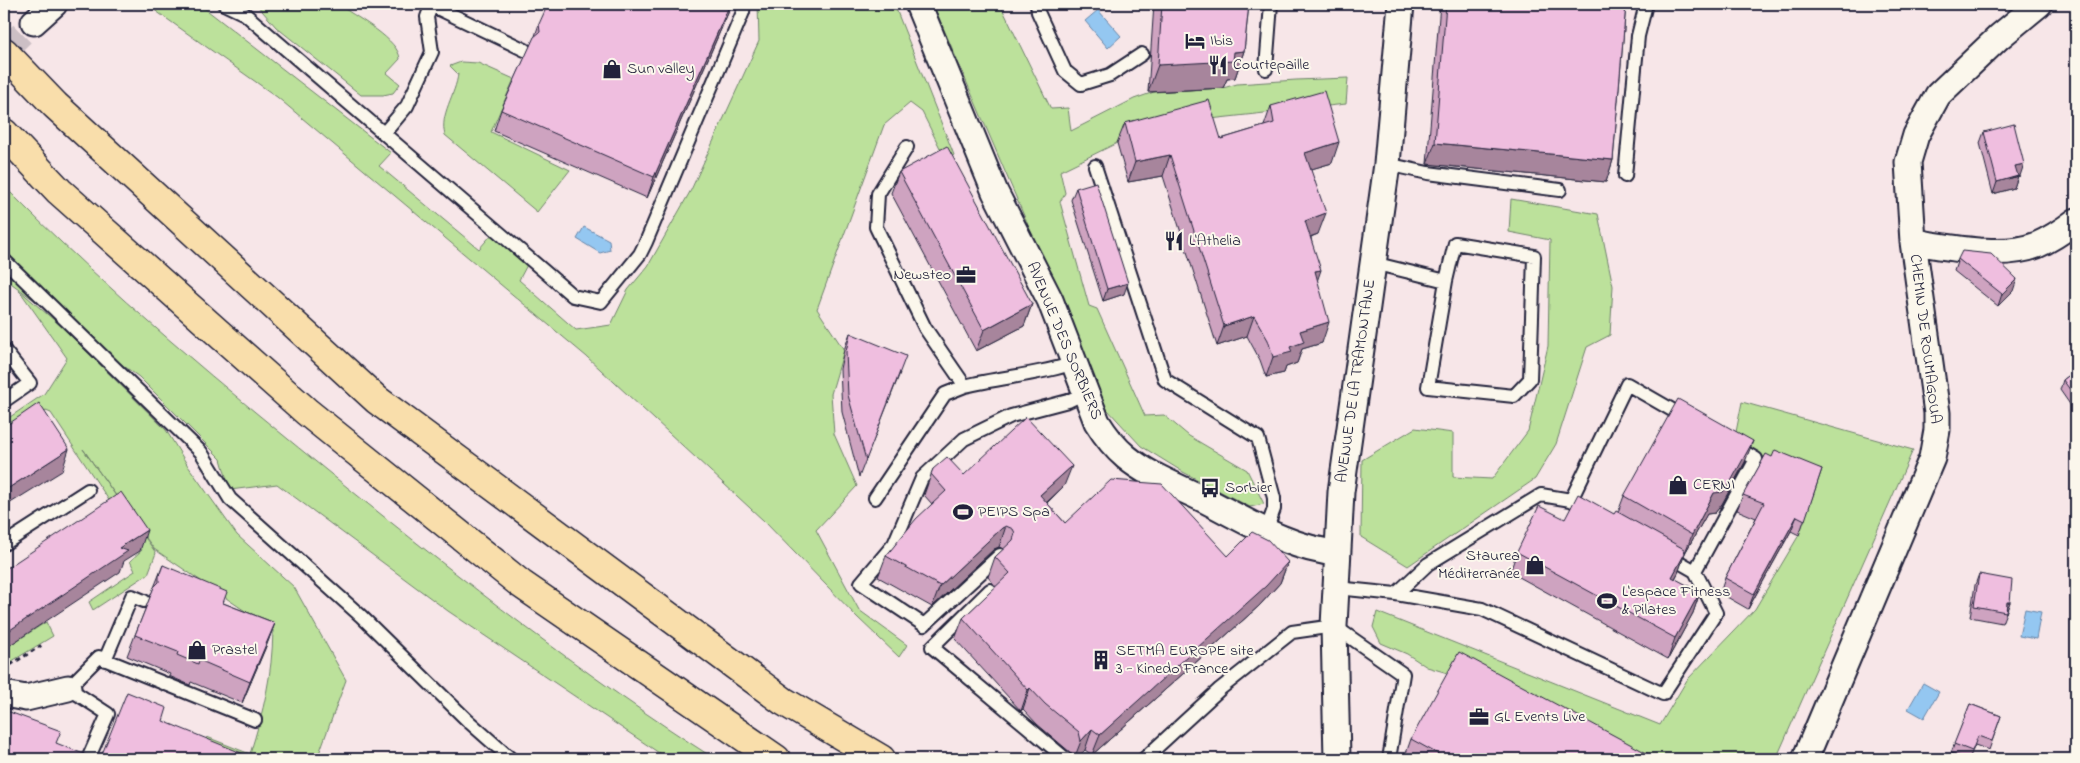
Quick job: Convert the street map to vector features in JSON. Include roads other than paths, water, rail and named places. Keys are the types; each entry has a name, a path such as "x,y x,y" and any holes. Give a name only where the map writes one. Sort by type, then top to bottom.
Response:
{"highway":[{"path":"4,52 55,105 377,400 783,701 881,759"},
{"path":"4,133 59,191 307,412 521,584 776,759"}],"street":[{"path":"34,22 54,4"},
{"name":"AVENUE DES SORBIERS","path":"918,4 995,192 1050,300 1097,422 1108,439 1126,457 1146,471 1266,530 1320,552 1337,553"},
{"name":"AVENUE DE LA TRAMONTANE","path":"1338,759 1334,626 1341,492 1387,164 1401,4"},
{"name":"CHEMIN DE ROUMAGOUA","path":"1805,759 1935,447 1937,413 1914,242 1908,162 1916,135 1938,95 1999,37 2039,4"},
{"path":"1914,242 1999,251 2035,246 2058,234 2076,221"},
{"path":"4,694 26,698 68,688"}],"lane":[{"path":"224,4 245,9 573,296 600,302 640,254 646,242 744,12 744,4"},
{"path":"1037,4 1038,12 1065,70 1081,84 1110,75 1142,54"},
{"path":"1266,70 1271,4"},
{"path":"1625,176 1638,36 1646,4"},
{"path":"385,132 406,106 432,52 427,17 432,5 525,50"},
{"path":"907,147 878,194 876,227 925,328 965,386"},
{"path":"1387,164 1428,173 1560,190"},
{"path":"1095,166 1165,380 1258,438 1274,498 1274,509 1266,530"},
{"path":"1455,244 1534,256 1530,379 1514,396 1428,387 1446,281 1455,244"},
{"path":"4,260 201,452 230,499 361,616 467,720 511,759"},
{"path":"1373,264 1446,281"},
{"path":"4,350 30,383 4,401"},
{"path":"875,498 945,394 988,380 1047,372 1074,363"},
{"path":"1571,500 1628,384 1696,424"},
{"path":"1000,555 924,625 862,583 894,544 922,478 964,439 1011,416 1068,401 1087,392"},
{"path":"1695,571 1756,459 1722,439"},
{"path":"4,544 88,490"},
{"path":"1396,594 1428,564 1541,495 1571,500 1604,519"},
{"path":"1337,588 1396,594 1482,609 1663,694 1716,613 1695,571 1654,547"},
{"path":"990,590 932,647 1066,759"},
{"path":"105,660 132,596 144,601"},
{"path":"1144,759 1220,689 1292,632 1334,626 1403,674 1389,759"},
{"path":"88,759 108,714 68,688 98,657 255,720"}],"water":[{"path":"1098,10 1121,36 1108,48 1085,21"},
{"path":"584,227 609,240 610,250 600,253 577,239"},
{"path":"2025,609 2041,612 2036,639 2019,636"},
{"path":"1923,683 1939,692 1924,718 1908,709"}],"tunnel":[{"path":"4,51 34,22"}],"place":[{"name":"Ibis","path":"1195,41"},
{"name":"Courtepaille","path":"1218,65"},
{"name":"Sun valley","path":"612,69"},
{"name":"L'Athelia","path":"1174,241"},
{"name":"Newsteo","path":"966,275"},
{"name":"CERNI","path":"1678,485"},
{"name":"Sorbier","path":"1210,488"},
{"name":"PEIPS Spa","path":"963,512"},
{"name":"Staurea Méditerranée","path":"1535,565"},
{"name":"L'espace Fitness & Pilates","path":"1607,601"},
{"name":"Prastel","path":"197,650"},
{"name":"SETMA EUROPE site 3 - Kinedo France","path":"1101,660"},
{"name":"GL Events Live","path":"1479,717"}]}
